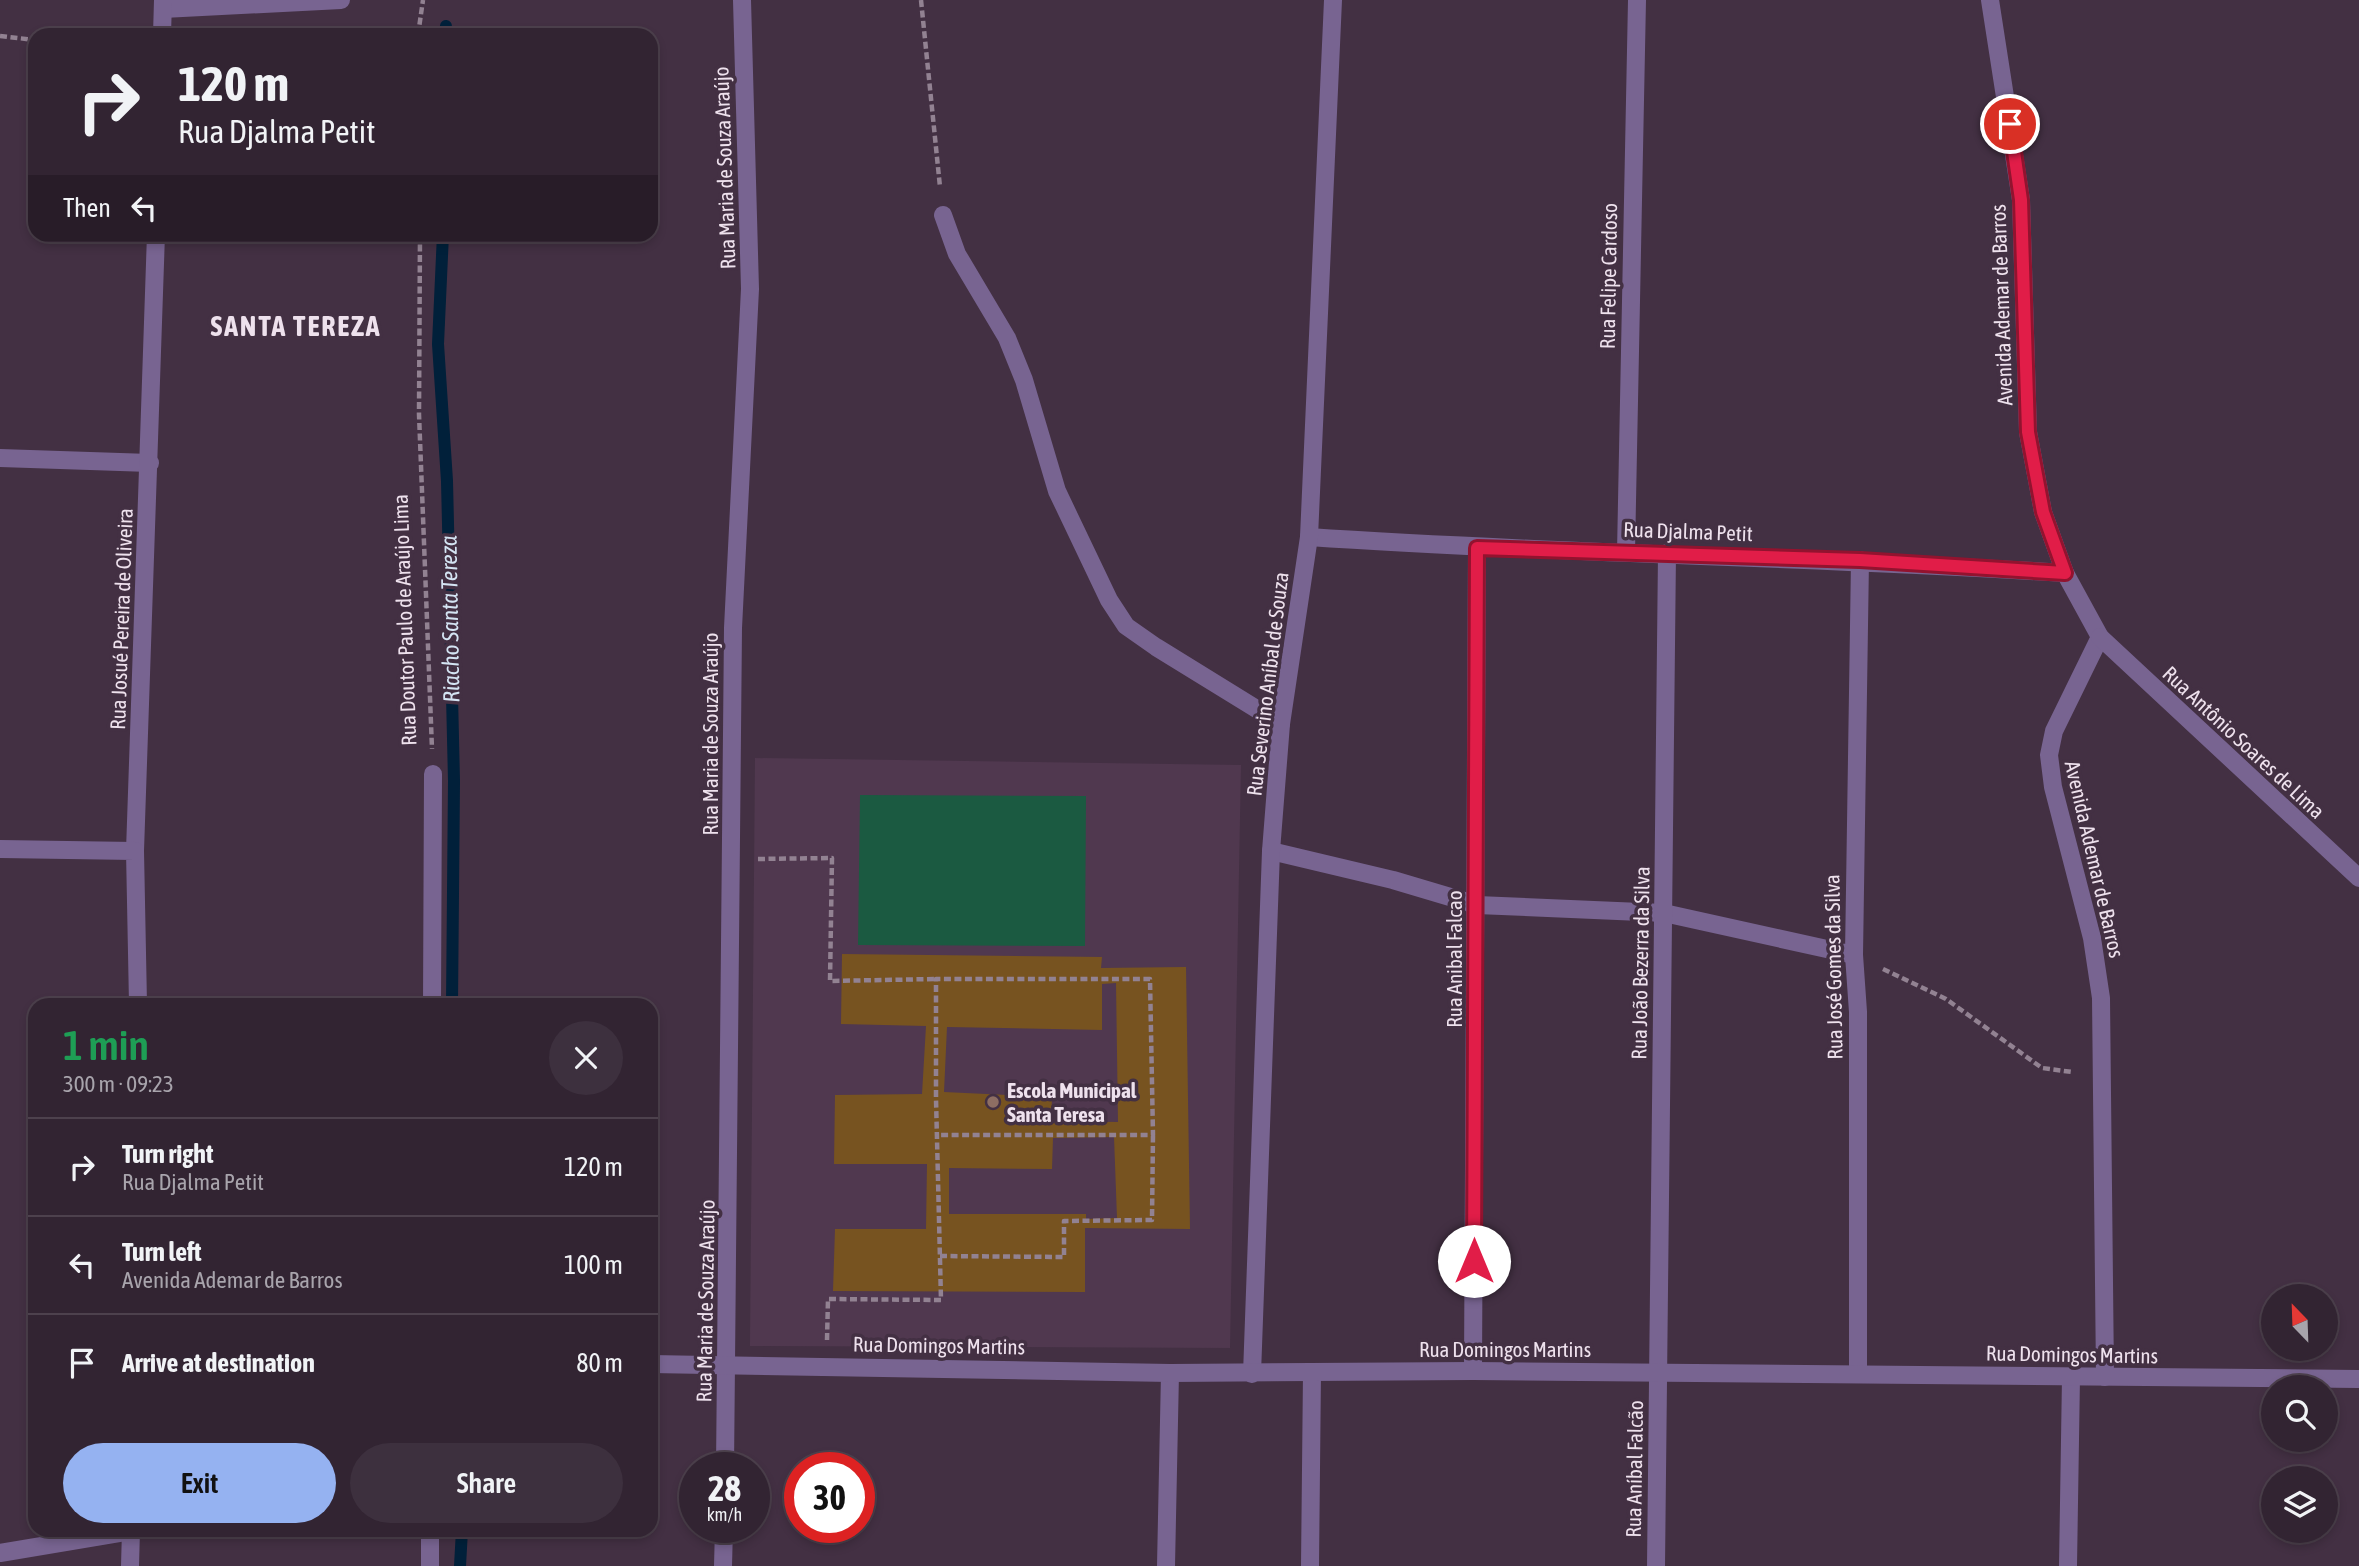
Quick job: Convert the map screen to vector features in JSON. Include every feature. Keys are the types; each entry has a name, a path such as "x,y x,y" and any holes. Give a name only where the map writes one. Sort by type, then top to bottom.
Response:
{"street":[{"path":"162,28 163,4 341,0"},
{"name":"Rua Maria de Souza Araújo","path":"725,1452 733,860 733,628 750,289 741,0"},
{"name":"Rua Severino Aníbal de Souza","path":"1252,1374 1271,851 1281,724 1309,537 1333,0"},
{"name":"Rua Felipe Cardoso","path":"1626,552 1637,0"},
{"name":"Avenida Ademar de Barros","path":"1990,0 2021,200 2028,432 2043,512 2065,573 2100,638 2054,731 2049,755 2053,787 2092,938 2102,998 2105,1377"},
{"path":"943,215 957,254 1007,338 1024,380 1057,491 1109,600 1126,626 1281,724"},
{"name":"Rua Josué Pereira de Oliveira","path":"138,998 135,851 156,242"},
{"path":"0,458 150,463"},
{"name":"Rua Djalma Petit","path":"1309,537 1477,548 1860,560 2065,573"},
{"name":"Rua Anibal Falcao","path":"1473,1371 1477,548"},
{"name":"Rua João Bezerra da Silva","path":"1659,1373 1667,553"},
{"name":"Rua José Gomes da Silva","path":"1858,1373 1858,1013 1854,955 1860,560"},
{"name":"Rua Antônio Soares de Lima","path":"2100,638 2359,878"},
{"name":"Rua Doutor Paulo de Araújo Lima","path":"432,998 433,774"},
{"path":"0,849 135,851"},
{"path":"1271,851 1393,880 1477,905 1664,913 1854,955"},
{"name":"Rua Domingos Martins","path":"658,1364 1252,1374 1473,1371 2359,1379"},
{"path":"1310,1566 1312,1372"},
{"path":"1166,1566 1170,1373"},
{"name":"Rua Aníbal Falcão","path":"1656,1566 1659,1373"},
{"path":"2068,1566 2071,1377"},
{"path":"0,1553 91,1537"},
{"path":"130,1566 131,1537"},
{"path":"430,1537 430,1566"},
{"path":"723,1566 724,1543"}],"path":[{"path":"419,28 423,0"},
{"path":"921,0 943,215"},
{"path":"0,36 28,39"},
{"name":"Rua Doutor Paulo de Araújo Lima","path":"420,242 419,414 433,774"},
{"path":"733,860 832,858 830,981 1150,979 1152,1220 1064,1221 1064,1256 940,1256"},
{"path":"1854,955 1946,999 2042,1068 2104,1076"},
{"path":"826,1365 828,1298 941,1300 936,979"},
{"path":"937,1135 1153,1135"}],"shaded area":[{"name":"Escola Municipal Santa Teresa","path":"755,758 1241,765 1230,1348 750,1346"}],"green space":[{"path":"860,795 1086,796 1085,946 858,945"}],"building":[{"path":"842,954 1102,957 1101,968 1186,967 1190,1229 1085,1228 1085,1292 833,1291 835,1229 926,1229 927,1164 834,1164 835,1095 922,1094 926,1026 841,1024","holes":["1116,983 1118,1122 1051,1121 1052,1097 944,1092 947,1027 1102,1030 1102,984","1114,1137 1117,1218 1086,1219 1086,1214 949,1214 949,1168 1052,1169 1053,1138"]}],"waterway":[{"name":"Riacho Santa Tereza","path":"443,242 438,344 447,481 454,781 452,998"},
{"name":"Riacho Santa Tereza","path":"460,1566 462,1537"}],"place":[{"name":"Escola Municipal Santa Teresa","path":"993,1102"}],"district":[{"name":"SANTA TEREZA","path":"296,326"}],"route":[{"path":"1474,1261 1477,548 1860,560 2065,573 2043,512 2028,432 2021,200 2010,124"}]}
